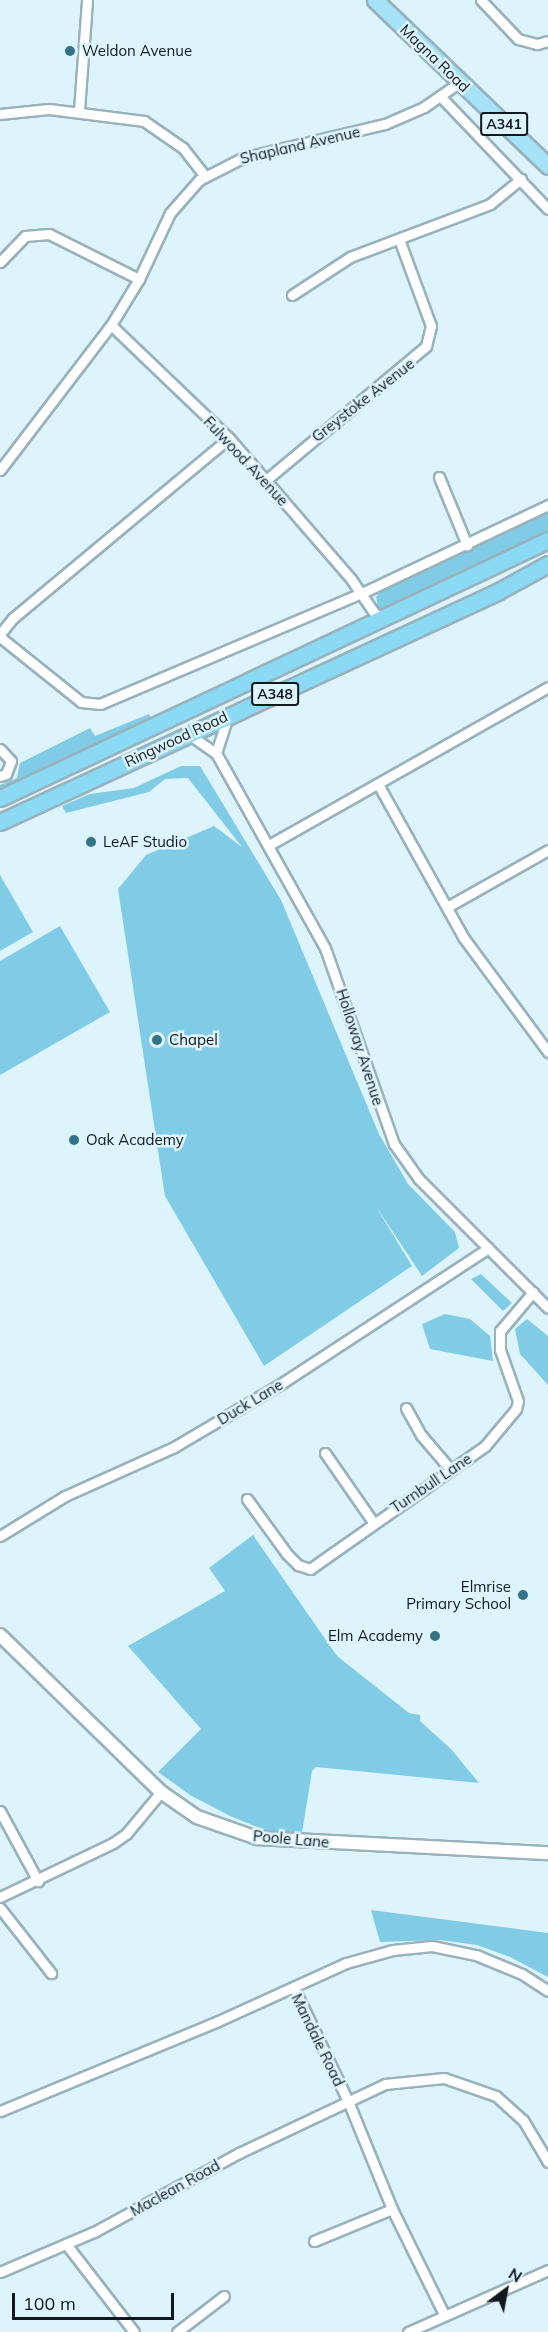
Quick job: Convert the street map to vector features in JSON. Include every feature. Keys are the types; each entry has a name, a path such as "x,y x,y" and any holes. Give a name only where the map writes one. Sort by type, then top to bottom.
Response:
{"highway":[{"name":"Ringwood Road","path":"0,798 361,628 389,617 548,540"},
{"name":"Ringwood Road","path":"0,822 187,733 497,592 548,564"}],"main road":[{"name":"Magna Road","path":"375,0 548,166"}],"street":[{"path":"79,110 87,0"},
{"path":"481,0 518,39 537,44 548,41"},
{"name":"Shapland Avenue","path":"0,470 111,325 139,279 170,213 205,176 242,158 385,124 440,96 460,81"},
{"name":"Magna Road","path":"440,96 540,198 548,209"},
{"path":"0,114 79,110 130,118 157,127 183,148 205,176"},
{"path":"292,295 350,257 490,204 521,179"},
{"path":"0,262 25,236 43,233 61,238 139,279"},
{"name":"Greystoke Avenue","path":"266,480 426,346 429,319 399,238"},
{"name":"Fulwood Avenue","path":"111,325 229,438 362,593 370,608"},
{"path":"229,438 13,618 0,635 81,702 100,704 362,593 548,505"},
{"path":"439,477 448,486 467,545"},
{"path":"370,608 375,614 389,617"},
{"path":"361,628 368,622 370,608"},
{"path":"269,845 548,687"},
{"path":"216,753 228,715"},
{"name":"Holloway Avenue","path":"187,733 216,753 325,948 394,1144 419,1179 548,1308"},
{"path":"0,749 12,761 6,774 0,776"},
{"path":"378,784 473,951 548,1052"},
{"path":"447,907 548,850"},
{"name":"Duck Lane","path":"0,1536 65,1496 174,1447 279,1385 488,1248"},
{"name":"Turnbull Lane","path":"247,1498 287,1554 298,1565 310,1569 321,1564 373,1522 485,1446 516,1409 514,1386 500,1350 500,1330 532,1293"},
{"path":"406,1408 421,1435 450,1469"},
{"path":"325,1453 373,1522"},
{"name":"Poole Lane","path":"0,1635 161,1792 198,1817 257,1838 548,1853"},
{"path":"0,1897 38,1881 119,1839 161,1792"},
{"path":"0,1811 38,1881"},
{"path":"0,1908 51,1973"},
{"path":"294,1988 346,1963 393,1950 432,1946 476,1955 522,1974 548,1991"},
{"name":"Mandale Road","path":"0,2111 294,1988 348,2101 392,2209 444,2314"},
{"name":"Maclean Road","path":"0,2272 66,2244 385,2084 410,2079 444,2078 496,2096 523,2120 548,2162"},
{"path":"314,2241 392,2209"},
{"path":"66,2244 134,2332"},
{"path":"408,2332 444,2314 548,2270"},
{"path":"177,2332 224,2296"}],"shaded area":[{"path":"548,511 548,533 384,610 378,608 376,597 380,592"},
{"path":"149,714 151,718 0,790 0,785 17,778 20,763 90,728 95,736"},
{"path":"181,766 200,766 281,900 379,1134 408,1184 455,1232 459,1248 422,1276 375,1205 412,1266 264,1366 165,1196 118,889 146,855 214,826 242,847 188,778 165,779 149,792 66,813 62,806 90,794 134,788"},
{"path":"0,875 33,932 0,951"},
{"path":"60,926 110,1012 0,1075 0,961"},
{"path":"481,1274 512,1303 503,1311 471,1279"},
{"path":"445,1314 470,1319 490,1336 493,1361 430,1349 422,1324"},
{"path":"527,1319 548,1336 548,1385 520,1354 515,1329"},
{"path":"253,1535 337,1656 409,1713 420,1715 420,1721 451,1749 479,1783 316,1767 312,1771 302,1833 287,1833 265,1830 230,1816 190,1795 158,1772 201,1729 128,1646 225,1591 209,1568"},
{"path":"371,1910 548,1933 548,1977 510,1957 477,1945 440,1940 380,1942"}],"place":[{"name":"Weldon Avenue","path":"70,51"},
{"name":"LeAF Studio","path":"91,842"},
{"name":"Chapel","path":"157,1040"},
{"name":"Oak Academy","path":"74,1140"},
{"name":"Elmrise Primary School","path":"523,1595"},
{"name":"Elm Academy","path":"435,1636"}]}
